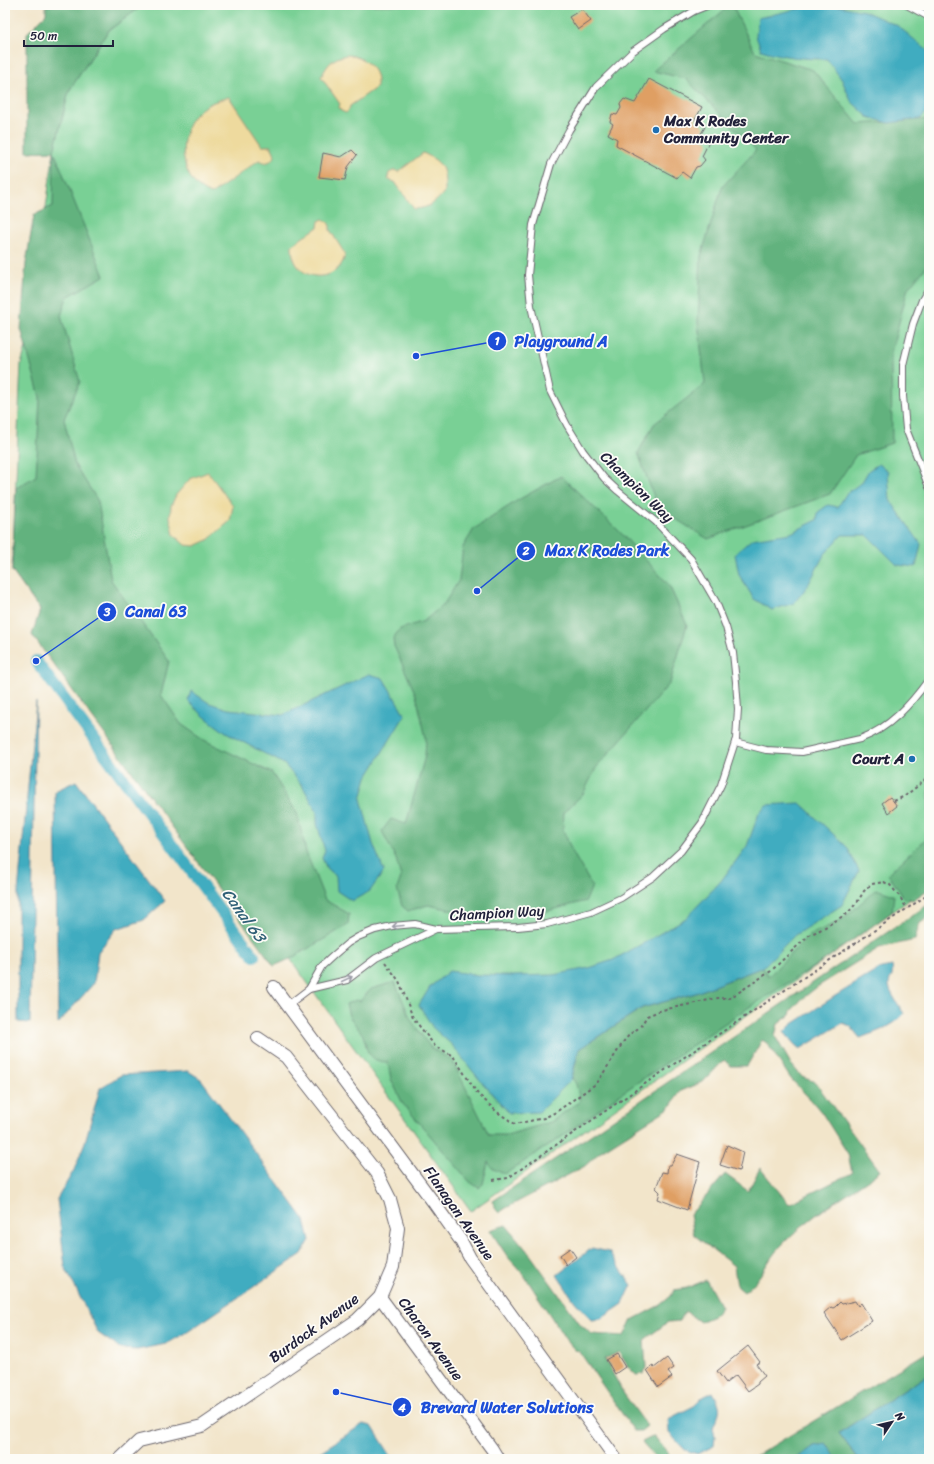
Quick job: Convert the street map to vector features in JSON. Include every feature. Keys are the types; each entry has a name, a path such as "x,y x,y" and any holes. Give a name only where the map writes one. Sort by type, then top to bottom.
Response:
{"street":[{"name":"Flanagan Avenue","path":"274,987 434,1203 461,1241 470,1258 616,1459"},
{"name":"Burdock Avenue","path":"120,1459 139,1441 202,1426 357,1320 380,1297 393,1267 398,1228 390,1199 377,1173 286,1057 258,1038"},
{"name":"Charon Avenue","path":"380,1297 498,1459"}],"lane":[{"name":"Champion Way","path":"288,1005 309,989 322,966 348,943 375,930 392,926 415,924 436,929 518,927 547,924 590,912 621,898 654,877 681,851 702,823 721,785 735,742 738,709 734,660 726,627 716,602 691,559 656,522 604,478 583,451 567,425 550,391 531,306 528,275 532,225 551,164 569,130 596,87 633,51 658,33 694,11 709,5"},
{"path":"907,5 929,17"},
{"path":"929,288 922,300 913,324 903,365 903,396 906,429 929,486"},
{"path":"735,742 766,750 802,752 860,739 869,736 895,717 916,697 929,679"},
{"name":"Champion Way","path":"309,989 347,980 380,956 436,929"}],"path":[{"path":"894,802 905,796 929,777"},
{"path":"380,956 399,981 413,1018 435,1046 453,1056 477,1094 497,1112 515,1124 544,1118 556,1112 597,1083 624,1041 630,1034 640,1027 647,1016 662,1010 718,998 730,998 771,971 809,935 848,913 864,891 872,884 884,882 890,885 900,897 907,909"},
{"path":"493,1180 508,1178 668,1068 929,894"}],"green space":[{"path":"46,5 143,5 108,31 69,91 54,151 27,152 27,33 46,14"},
{"path":"143,5 929,5 929,886 471,1211 12,571 21,364 26,347 54,151 69,91 108,31"},
{"path":"730,5 732,5 755,52 813,70 858,124 929,119 929,264 908,288 891,353 892,443 856,455 830,494 708,539 658,508 638,453 654,424 705,384 698,322 701,256 722,187 756,150 686,79 653,71"},
{"path":"54,151 104,276 67,297 61,316 80,382 64,419 75,465 98,501 111,580 169,661 161,695 181,724 204,740 272,773 297,813 306,852 325,900 349,914 348,925 292,958 274,966 32,635 40,610 12,571 16,488 36,476 40,397 21,329 26,263 34,215 53,206"},
{"path":"561,476 620,532 669,585 687,625 670,683 596,768 583,794 564,812 563,830 573,853 592,886 586,901 544,912 473,914 428,905 408,911 402,906 397,889 401,877 396,859 382,831 391,819 406,824 425,756 426,738 416,695 394,646 393,638 400,629 424,621 444,604 459,580 463,547 474,529 518,500"},
{"path":"929,836 929,889 913,900 904,898 888,874"},
{"path":"876,889 894,895 892,912 826,959 740,1013 616,1097 563,1136 505,1174 493,1169 488,1162 483,1184 479,1188 470,1182 403,1104 391,1079 388,1063 376,1060 368,1053 363,1035 349,1016 346,1004 356,1000 360,1001 371,989 395,982 411,1020 431,1048 452,1060 489,1135 507,1135 551,1122 580,1101 576,1084 572,1078 579,1049 642,1008 696,993 763,967 768,977 809,935 838,922"},
{"path":"929,904 929,917 919,924 915,940 879,948 817,987 802,999 791,1011 790,1015 778,1024 775,1036 791,1064 802,1077 815,1082 880,1171 815,1216 791,1236 771,1258 755,1282 744,1292 737,1286 734,1266 694,1235 690,1215 725,1174 748,1191 760,1168 789,1204 852,1173 848,1154 822,1113 791,1079 767,1043 762,1040 747,1066 731,1066 724,1060 703,1082 681,1091 669,1108 601,1151 585,1166 499,1213 494,1207 493,1201"},
{"path":"506,1225 529,1253 581,1325 592,1334 624,1336 632,1320 660,1305 671,1296 674,1290 687,1288 706,1280 721,1307 714,1316 700,1322 685,1311 680,1321 668,1322 644,1340 646,1367 644,1374 636,1375 628,1367 619,1352 605,1359 624,1394 647,1426 641,1431 634,1431 579,1351 575,1350 566,1340 524,1275 507,1256 490,1230"},
{"path":"929,1351 929,1374 839,1433 858,1459 838,1459 826,1444 814,1446 796,1459 751,1459"},
{"path":"654,1436 673,1459 657,1459 642,1442"}],"sand":[{"path":"346,55 355,56 368,63 376,75 377,87 350,106 346,113 341,111 339,107 340,104 321,77 330,63 337,58"},
{"path":"229,97 262,146 271,146 275,157 271,161 267,162 259,160 212,194 201,189 193,181 187,171 183,148 188,126 194,116 201,109 210,104"},
{"path":"423,153 435,160 442,168 445,177 445,191 432,204 414,209 395,182 389,180 388,177 389,173 395,170 398,172"},
{"path":"323,219 329,224 330,230 345,254 342,264 335,271 326,275 317,276 307,274 299,268 294,258 292,245 318,227 319,221"},
{"path":"208,472 233,506 230,521 208,540 195,546 185,545 174,535 170,517 171,506 176,495 190,479"}],"water":[{"path":"814,5 835,5 864,11 898,26 929,52 929,110 920,119 889,123 868,117 851,101 842,80 827,59 794,57 761,50 756,36 758,18"},
{"path":"879,464 888,471 890,500 921,544 916,567 897,565 867,535 842,535 824,555 807,587 794,603 772,610 754,599 739,575 735,554 752,539 791,533 817,520 818,512 828,505 838,507 846,494 862,482 869,470"},
{"path":"369,674 383,678 405,715 367,777 361,799 373,844 384,871 370,891 352,901 337,891 336,876 327,869 322,858 325,851 317,824 317,812 302,785 284,764 226,733 205,717 188,701 191,691 209,703 228,709 283,715"},
{"path":"36,702 30,1023 18,1022 18,892"},
{"path":"76,781 165,901 144,920 116,929 98,952 94,983 58,1024 55,791"},
{"path":"800,803 847,847 859,871 842,905 795,935 763,967 696,993 642,1008 579,1049 571,1080 539,1112 509,1113 452,1045 433,1028 419,1005 430,987 449,971 478,975 553,975 589,968 613,960 686,918 721,881 747,846 759,813 766,805"},
{"path":"892,966 889,985 893,996 904,1014 900,1019 889,1026 860,1038 850,1026 843,1023 800,1049 784,1032 791,1025 835,996 881,968"},
{"path":"188,1071 201,1079 305,1220 310,1240 302,1254 186,1333 166,1344 137,1350 121,1349 98,1333 65,1267 57,1199 74,1170 85,1142 100,1088 121,1075"},
{"path":"592,1248 609,1252 632,1285 623,1304 601,1319 592,1320 575,1302 557,1275"},
{"path":"929,1374 929,1459 858,1459 839,1433"},
{"path":"713,1392 719,1407 713,1428 715,1437 714,1446 697,1454 685,1450 669,1433 668,1419 694,1406 703,1397"},
{"path":"363,1424 372,1426 393,1459 309,1459"},
{"path":"826,1444 838,1459 796,1459 814,1446"}],"building":[{"path":"582,9 591,21 578,30 569,17"},
{"name":"Max K Rodes Community Center","path":"649,79 702,107 695,120 705,127 699,137 709,142 702,156 705,160 700,166 696,167 690,178 682,172 677,178 616,145 617,139 608,134 613,124 610,122 612,114 617,115 621,108 620,104 624,99 635,103"},
{"path":"352,150 357,155 348,167 345,180 319,177 323,153 341,157"},
{"path":"890,797 897,806 888,813 882,803"},
{"path":"727,1145 743,1152 739,1171 720,1165"},
{"path":"677,1154 700,1162 687,1210 658,1199 660,1192 656,1188 662,1172 667,1173 668,1165 671,1165"},
{"path":"570,1248 576,1257 566,1265 560,1255"},
{"path":"855,1301 858,1306 861,1303 872,1321 842,1340 824,1313 831,1307 835,1307 840,1302 842,1304"},
{"path":"748,1346 760,1362 756,1364 765,1376 758,1382 758,1384 748,1391 736,1375 726,1383 717,1371"},
{"path":"617,1354 625,1367 615,1374 606,1360"},
{"path":"667,1358 674,1368 668,1372 672,1377 658,1387 647,1370 653,1366 654,1368"}],"waterway":[{"name":"Canal 63","path":"36,661 254,956"}],"place":[{"name":"Max K Rodes Community Center","path":"656,130"},
{"name":"Playground A","path":"416,356"},
{"name":"Max K Rodes Park","path":"477,591"},
{"name":"Canal 63","path":"36,661"},
{"name":"Court A","path":"912,759"},
{"name":"Brevard Water Solutions","path":"336,1392"}]}
